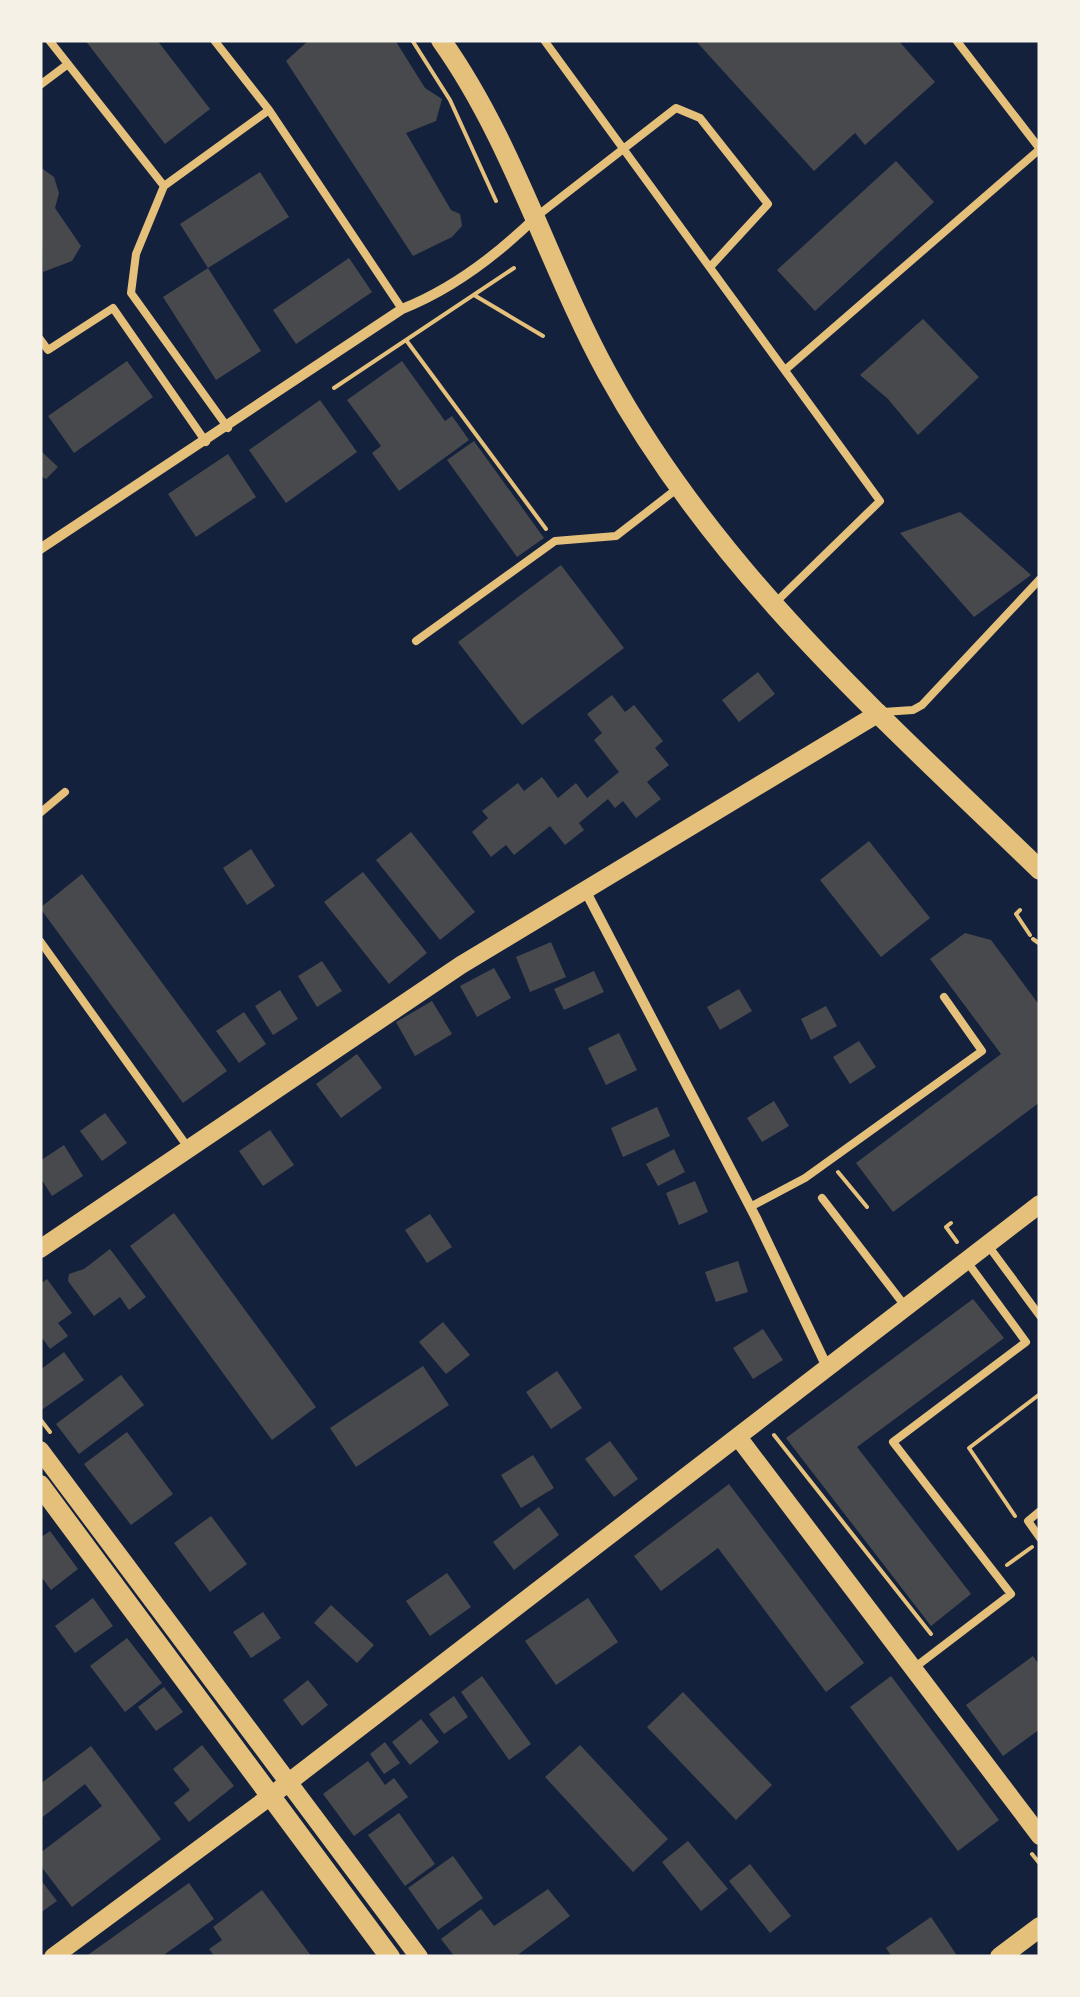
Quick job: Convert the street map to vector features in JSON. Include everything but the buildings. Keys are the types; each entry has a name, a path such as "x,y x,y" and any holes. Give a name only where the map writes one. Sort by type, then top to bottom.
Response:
{"main road":[{"path":"441,40 536,217 607,372 678,488 718,544 772,605 1040,870"},
{"path":"40,1485 281,1789 390,1957"},
{"path":"1000,1957 1040,1927"}],"street":[{"path":"40,550 402,309 429,298 504,248 536,217"},
{"path":"40,1249 414,996 879,713"},
{"path":"585,890 750,1207 827,1367"},
{"path":"53,1957 281,1789 1040,1204"},
{"path":"738,1436 1040,1836"},
{"path":"40,1450 281,1789 419,1957"}],"lane":[{"path":"49,40 164,186"},
{"path":"214,40 270,110 402,309"},
{"path":"544,40 880,500 772,605"},
{"path":"785,370 1040,149 956,40"},
{"path":"40,86 68,64"},
{"path":"536,217 676,108 700,118 768,204 712,266"},
{"path":"228,428 131,293 136,254 164,186 270,110"},
{"path":"40,339 48,350 112,308 206,442"},
{"path":"416,642 555,541 616,536 678,488"},
{"path":"879,713 913,710 922,705 1040,580"},
{"path":"40,813 65,792"},
{"path":"40,941 187,1146"},
{"path":"750,1207 829,1161 982,1051 944,997"},
{"path":"822,1198 905,1306"},
{"path":"986,1244 1040,1316"},
{"path":"914,1668 1011,1594 893,1442 1026,1342 965,1260"},
{"path":"1040,1511 1028,1521 1040,1538"}],"path":[{"path":"412,40 450,100 496,201"},
{"path":"334,388 514,268"},
{"path":"474,295 543,336"},
{"path":"406,340 555,541"},
{"path":"1020,910 1016,914 1040,944"},
{"path":"829,1161 867,1208"},
{"path":"951,1224 946,1227 957,1242"},
{"path":"1024,1528 969,1448 1040,1394"},
{"path":"772,1431 929,1635 943,1625"},
{"path":"995,1574 1026,1550"}]}
